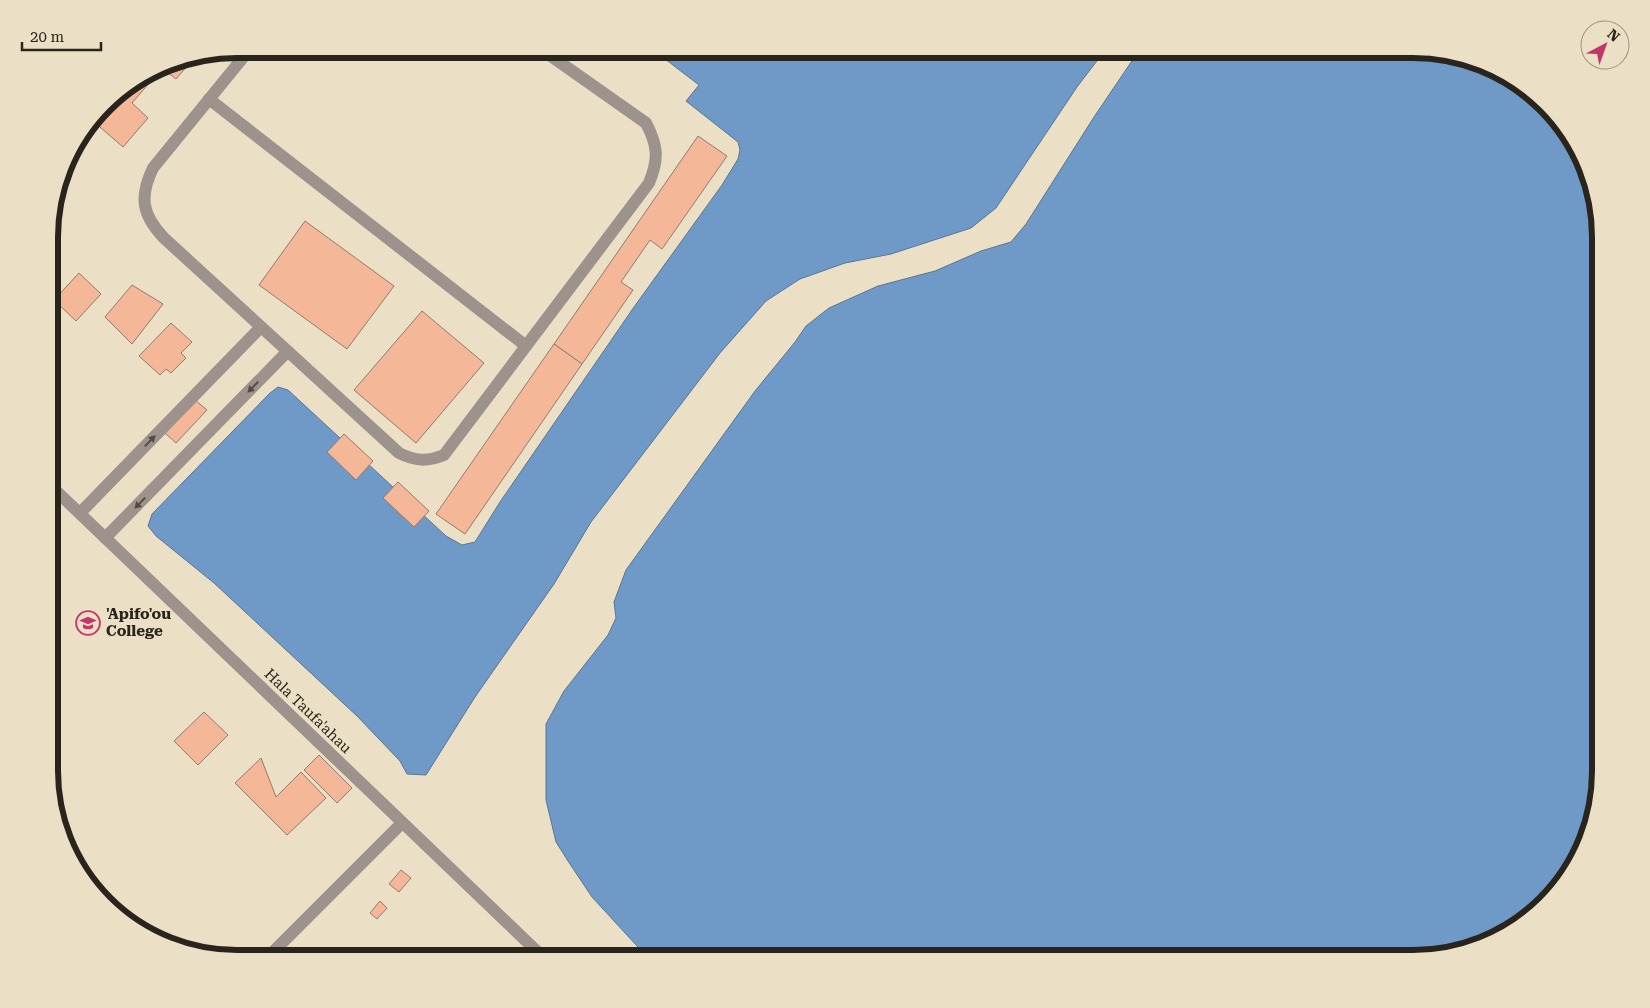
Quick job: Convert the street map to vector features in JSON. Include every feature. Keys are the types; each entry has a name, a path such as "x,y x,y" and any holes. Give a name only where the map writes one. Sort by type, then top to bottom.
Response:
{"street":[{"path":"243,58 153,168 146,182 144,197 146,213 153,227 164,238 287,352 399,453 421,461 444,455 649,183 655,169 657,153 653,137 646,123 554,58"},
{"path":"209,99 526,346"},
{"path":"80,513 261,327"},
{"path":"105,538 287,352"},
{"name":"Hala Taufa'ahau","path":"58,492 536,950"},
{"path":"275,950 402,823"}],"water":[{"path":"664,58 1099,58 1077,87 996,208 971,228 891,254 845,263 800,279 766,301 720,353 591,522 554,584 475,697 426,775 407,774 400,761 357,716 214,583 156,536 148,526 152,514 278,387 288,390 446,536 462,545 475,542 500,502 634,307 722,185 738,159 740,150 738,142 686,101 699,85"},
{"path":"1134,58 1426,58 1449,61 1471,67 1503,81 1523,94 1548,118 1569,147 1583,179 1589,201 1592,224 1592,784 1589,807 1583,829 1569,861 1556,881 1523,914 1503,927 1482,937 1437,949 641,950 592,897 556,842 546,800 546,724 564,691 608,635 616,618 614,602 626,570 755,391 806,326 829,308 878,286 935,271 981,251 1011,242 1026,224"}],"building":[{"path":"189,64 176,79 167,72"},
{"path":"154,78 132,103 148,118 123,147 97,124 127,94"},
{"path":"698,136 727,156 662,249 650,240 621,282 633,290 582,364 554,344"},
{"path":"305,221 394,286 347,349 259,285"},
{"path":"79,273 101,294 76,321 58,304 58,296"},
{"path":"132,285 163,304 132,344 105,317"},
{"path":"422,311 484,363 416,443 354,390"},
{"path":"171,323 192,342 181,353 186,358 171,373 166,369 160,375 139,356"},
{"path":"554,344 582,364 465,534 436,514"},
{"path":"195,400 207,410 176,443 165,433"},
{"path":"344,434 373,461 356,480 327,452"},
{"path":"398,482 429,511 414,527 383,498"},
{"path":"204,712 228,735 198,765 174,741"},
{"path":"319,755 352,788 337,803 304,770"},
{"path":"261,758 276,797 301,772 326,798 287,835 235,783"},
{"path":"401,870 411,878 399,892 389,884"},
{"path":"380,901 387,908 377,919 370,913"}],"place":[{"name":"'Apifo'ou College","path":"88,623"}]}
